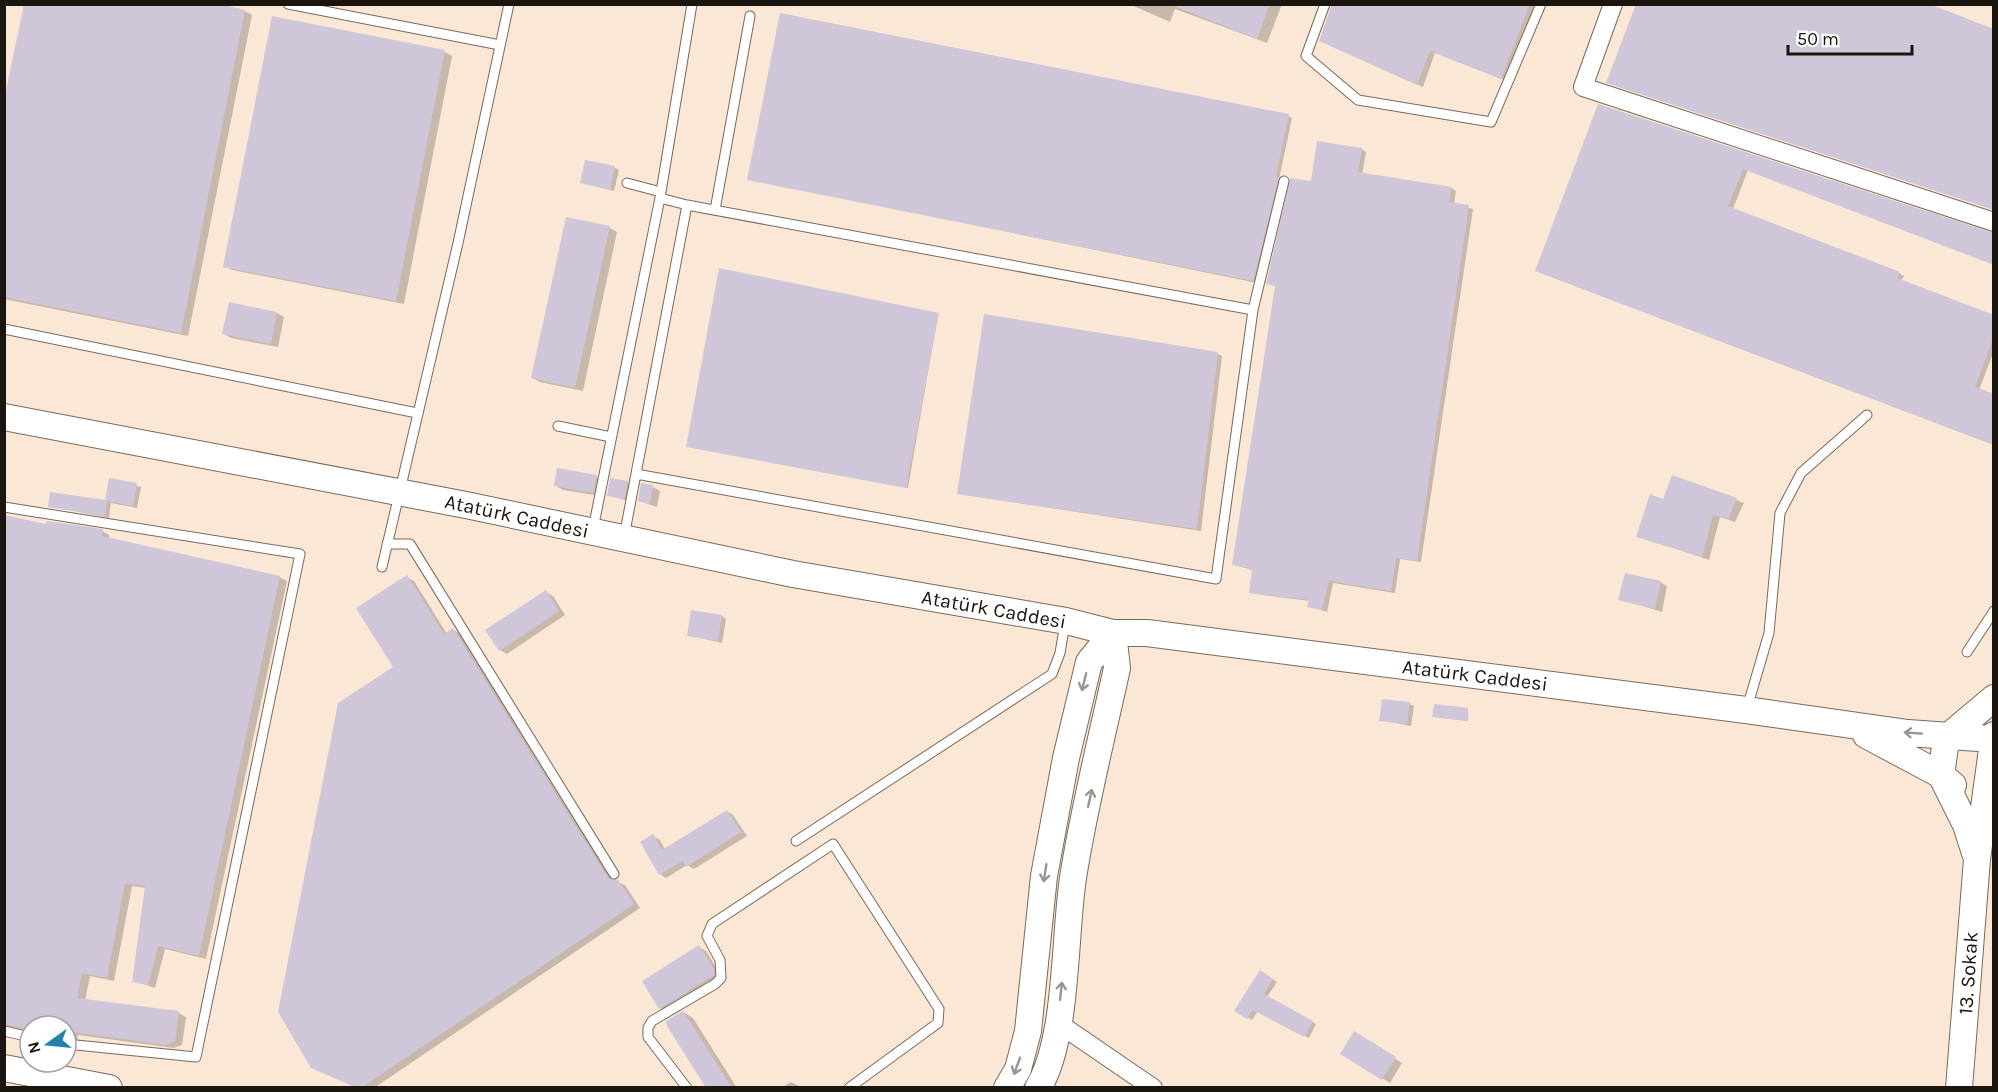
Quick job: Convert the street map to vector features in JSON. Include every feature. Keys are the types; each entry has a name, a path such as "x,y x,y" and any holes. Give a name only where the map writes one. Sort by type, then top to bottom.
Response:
{"street":[{"path":"1613,4 1582,87 1994,222"},
{"name":"Atatürk Caddesi","path":"4,417 399,492 793,574 1066,621 1113,633 1147,633 1746,710 1844,725 1993,737"},
{"path":"1038,1088 1045,1076 1058,1023 1073,878 1117,668 1113,633"},
{"path":"1007,1088 1018,1069 1028,1031 1044,876 1066,758 1089,662 1113,633"},
{"path":"1977,859 1966,825 1941,775 1945,747 1950,735 1994,698"},
{"path":"1844,725 1887,744 1941,775 1963,793 1986,790"},
{"name":"13. Sokak","path":"1959,1088 1977,859 1987,824 1986,790 1993,737"},
{"path":"1058,1023 1153,1088"},
{"path":"4,1068 109,1088"}],"lane":[{"path":"288,4 500,45"},
{"path":"382,567 459,243 509,4"},
{"path":"592,533 661,195 692,4"},
{"path":"1325,4 1306,56 1358,100 1491,122 1540,4"},
{"path":"716,210 750,16"},
{"path":"636,474 1216,579 1253,310 1284,180"},
{"path":"627,183 687,205 1253,310"},
{"path":"624,540 687,205"},
{"path":"4,329 417,413"},
{"path":"1746,710 1769,633 1780,513 1801,473 1867,415"},
{"path":"558,426 611,437"},
{"path":"4,507 300,554 196,1057 78,1045"},
{"path":"387,544 410,544 614,874"},
{"path":"1967,652 1994,611"},
{"path":"796,841 1052,674 1060,653 1066,621"},
{"path":"687,1088 648,1037 648,1028 652,1021 715,984 721,978 720,960 707,936 712,924 833,844 939,1010 938,1023 849,1088"}],"building":[{"path":"24,4 219,4 245,10 181,333 4,297 4,100"},
{"path":"1169,4 1270,4 1257,39"},
{"path":"1332,4 1530,4 1501,79 1430,51 1417,85 1319,41"},
{"path":"1636,4 1929,4 1994,29 1994,210 1606,83"},
{"path":"780,13 1289,114 1276,176 1279,177 1253,281 747,180"},
{"path":"272,16 445,50 396,301 223,267"},
{"path":"1598,104 1994,233 1994,265 1743,169 1728,206 1900,272 1897,278 1994,315 1994,336 1975,387 1994,394 1994,445 1535,271"},
{"path":"1317,141 1362,148 1358,172 1452,187 1449,202 1469,205 1417,561 1396,558 1391,591 1329,581 1322,610 1307,607 1309,600 1249,593 1252,569 1232,565 1275,286 1266,284 1290,178 1311,181"},
{"path":"585,160 615,166 610,190 580,183"},
{"path":"566,217 610,226 575,388 531,378"},
{"path":"719,268 939,313 906,488 686,447"},
{"path":"229,302 277,312 271,344 222,334"},
{"path":"984,314 1218,352 1197,529 957,494"},
{"path":"557,468 597,475 593,493 554,486"},
{"path":"1672,475 1737,498 1728,519 1713,515 1702,557 1636,537 1650,494 1663,499"},
{"path":"109,478 137,483 133,506 107,501 105,516 48,507 50,492 105,500"},
{"path":"610,478 628,481 624,499 607,496"},
{"path":"641,483 653,485 650,504 638,501"},
{"path":"4,515 46,524 46,521 103,529 102,536 280,576 199,956 158,946 148,985 132,982 145,886 125,883 107,978 82,973 77,998 179,1011 175,1041 166,1045 78,1033 78,1014 18,1014 18,1027 4,1024"},
{"path":"1625,573 1661,581 1655,609 1618,600"},
{"path":"407,575 444,634 453,628 608,878 618,880 634,904 361,1088 357,1088 311,1068 278,1012 338,703 393,667 356,608"},
{"path":"546,590 559,611 499,651 485,630"},
{"path":"691,610 722,615 718,641 687,636"},
{"path":"1382,699 1410,702 1407,724 1379,721"},
{"path":"1434,704 1468,708 1467,721 1432,717"},
{"path":"727,810 741,832 686,867 683,861 659,875 640,842 653,834 662,850"},
{"path":"699,945 714,969 714,975 659,1009 642,981"},
{"path":"1260,970 1273,979 1264,994 1313,1021 1304,1037 1253,1010 1247,1019 1234,1011"},
{"path":"683,1011 732,1088 706,1088 667,1026 666,1021"},
{"path":"1354,1031 1396,1057 1382,1080 1340,1054"}]}
